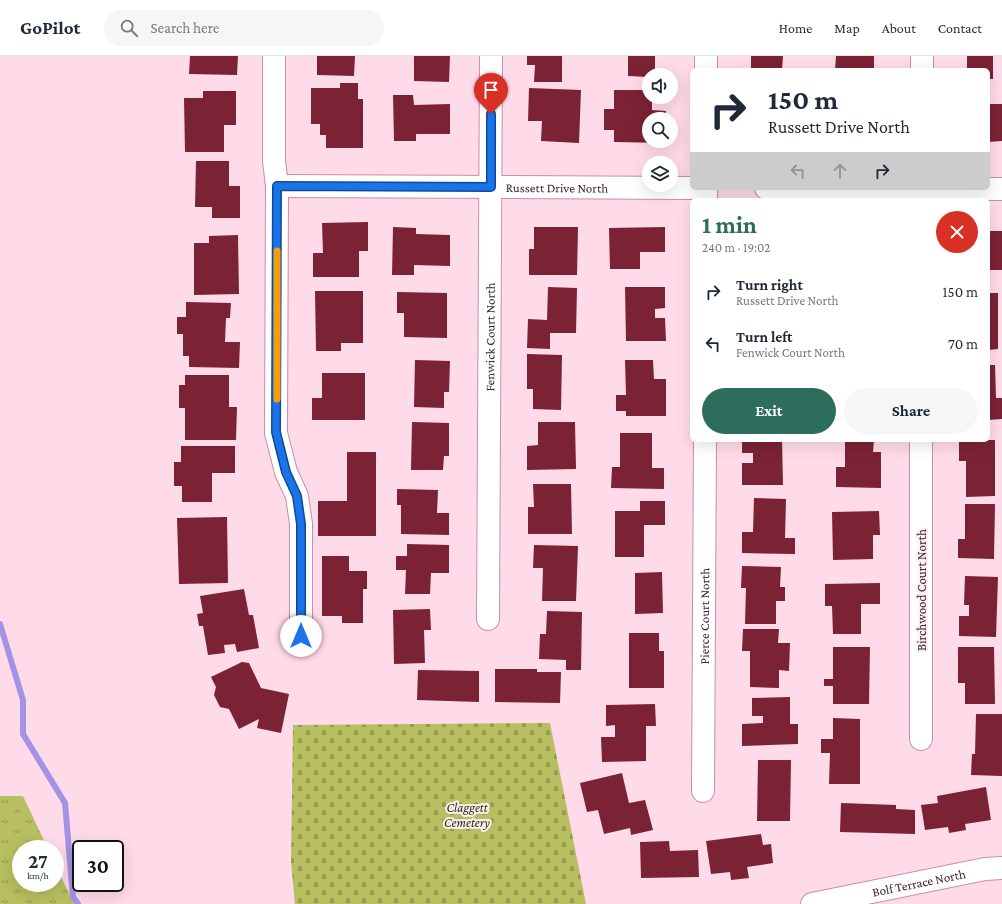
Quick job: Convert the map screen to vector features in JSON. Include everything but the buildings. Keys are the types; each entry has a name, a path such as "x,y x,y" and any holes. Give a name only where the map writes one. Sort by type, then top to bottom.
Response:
{"street":[{"path":"274,56 274,161 277,186 276,432 286,472 300,506 301,636"},
{"name":"Fenwick Court North","path":"488,619 491,56"},
{"path":"706,56 706,68"},
{"path":"922,56 922,68"},
{"name":"Russett Drive North","path":"277,186 690,188"},
{"path":"990,189 1002,189"},
{"name":"Pierce Court North","path":"703,791 705,442"},
{"name":"Birchwood Court North","path":"921,442 921,739"},
{"name":"Bolf Terrace North","path":"812,904 985,869 1002,868"}],"green space":[{"name":"Claggett Cemetery","path":"550,723 586,904 295,904 291,862 293,725"},
{"path":"0,796 23,796 44,840 12,840 12,892 64,892 64,883 74,904 0,904"}],"waterway":[{"path":"0,624 23,700 23,734 65,803 73,897 78,904"}],"slow traffic":[{"path":"277,251 277,399"}],"route":[{"path":"301,636 300,506 286,472 276,432 277,186 491,187 491,114"}]}
